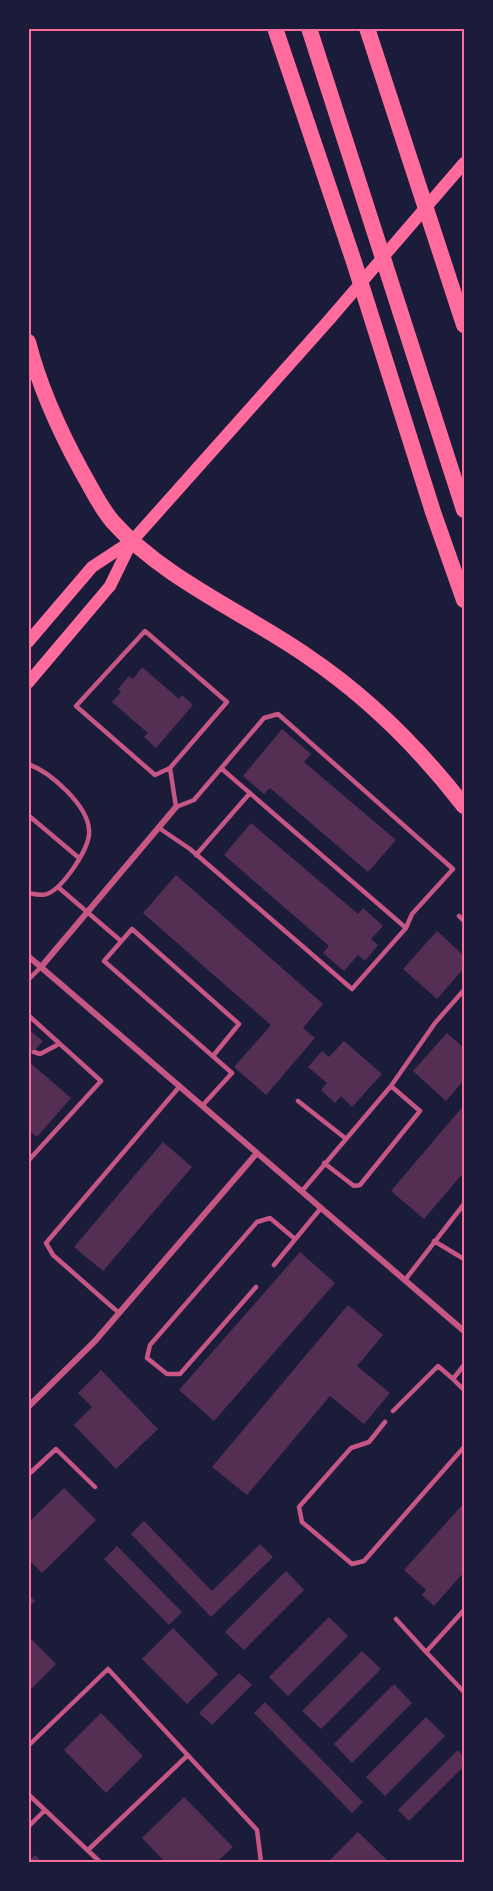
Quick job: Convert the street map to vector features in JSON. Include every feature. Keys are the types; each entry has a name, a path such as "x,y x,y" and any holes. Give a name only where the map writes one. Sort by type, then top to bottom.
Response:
{"highway":[{"path":"275,28 465,600"},
{"path":"309,28 465,510"},
{"path":"367,28 465,325"},
{"path":"28,342 36,373 58,427 97,499 113,522 171,572 247,617 336,677 409,740 465,806"}],"main road":[{"path":"28,682 110,586 133,540 465,163"},
{"path":"28,642 92,567 133,540"}],"street":[{"path":"41,967 176,807"},
{"path":"28,956 465,1331"},
{"path":"28,1407 95,1341 257,1153"}],"lane":[{"path":"159,828 196,855 352,989 406,928 412,914 453,869 278,714 264,718 194,800 176,807 170,768 227,702 144,631 76,706 155,775 170,768"},
{"path":"28,764 36,767 60,785 87,815 90,832 84,851 58,887 45,895 28,893"},
{"path":"222,769 406,928"},
{"path":"196,855 250,793"},
{"path":"28,815 79,858"},
{"path":"58,887 121,941"},
{"path":"459,916 465,921"},
{"path":"202,1106 232,1073 104,961 132,929 239,1024 213,1056"},
{"path":"28,980 41,967"},
{"path":"302,1191 391,1086 435,1023 465,990"},
{"path":"28,1015 101,1082 28,1161"},
{"path":"34,1052 40,1054 59,1044"},
{"path":"119,1313 53,1255 46,1243 180,1086"},
{"path":"324,1163 354,1186 360,1185 419,1114 418,1108 391,1086"},
{"path":"298,1101 345,1138"},
{"path":"405,1280 465,1204"},
{"path":"273,1265 321,1208"},
{"path":"256,1287 180,1374 167,1374 147,1358 150,1345 256,1222 270,1218 295,1239"},
{"path":"434,1241 465,1259"},
{"path":"453,1379 465,1365"},
{"path":"393,1411 438,1366 465,1390"},
{"path":"385,1422 369,1442 351,1448 299,1507 302,1522 352,1564 364,1561 465,1447"},
{"path":"28,1475 56,1449 95,1487"},
{"path":"426,1652 465,1610"},
{"path":"396,1619 465,1692"},
{"path":"28,1746 108,1669 257,1830 261,1863"},
{"path":"88,1851 188,1755"},
{"path":"28,1794 100,1863"},
{"path":"28,1827 45,1810"}],"building":[{"path":"142,667 179,699 182,695 193,705 156,748 144,737 148,733 112,702 121,692 118,689 129,676 133,679"},
{"path":"282,729 311,754 304,762 396,840 368,872 270,788 264,794 243,776"},
{"path":"251,823 358,914 363,908 383,926 371,939 378,945 365,961 358,955 344,971 323,953 329,946 224,855"},
{"path":"176,875 323,1004 303,1028 315,1038 266,1095 234,1067 271,1025 143,913"},
{"path":"437,931 464,956 464,968 437,999 403,969"},
{"path":"28,1029 43,1041 28,1058"},
{"path":"447,1033 464,1048 464,1080 446,1101 413,1071"},
{"path":"344,1041 382,1074 352,1107 341,1096 335,1103 321,1090 327,1083 308,1067 322,1051 329,1057"},
{"path":"28,1061 71,1098 37,1137 28,1130"},
{"path":"464,1105 464,1172 424,1219 391,1191"},
{"path":"163,1142 192,1167 103,1271 74,1247"},
{"path":"300,1252 335,1283 214,1421 179,1390"},
{"path":"348,1305 383,1335 357,1366 390,1393 364,1424 330,1396 247,1495 212,1467"},
{"path":"101,1370 158,1429 116,1469 74,1425 92,1407 78,1393"},
{"path":"64,1488 96,1520 42,1573 28,1559 28,1523"},
{"path":"464,1503 464,1572 434,1606 422,1595 426,1590 404,1570"},
{"path":"144,1521 212,1591 260,1544 273,1557 211,1617 131,1534"},
{"path":"117,1546 182,1612 169,1625 104,1559"},
{"path":"286,1571 304,1590 244,1650 225,1632"},
{"path":"28,1595 35,1601 28,1607"},
{"path":"329,1617 348,1636 288,1696 269,1677"},
{"path":"173,1628 218,1674 187,1704 142,1659"},
{"path":"28,1636 56,1664 28,1692"},
{"path":"362,1651 381,1669 321,1729 302,1711"},
{"path":"239,1673 252,1685 212,1725 199,1713"},
{"path":"394,1684 412,1703 352,1763 334,1744"},
{"path":"265,1702 363,1802 352,1813 254,1713"},
{"path":"101,1713 143,1756 106,1793 64,1750"},
{"path":"426,1717 445,1736 385,1796 366,1777"},
{"path":"458,1750 464,1757 464,1766 409,1821 398,1810"},
{"path":"184,1797 233,1847 217,1862 165,1862 142,1838"},
{"path":"358,1832 389,1862 330,1862"},
{"path":"35,1855 42,1862 28,1862"}]}
